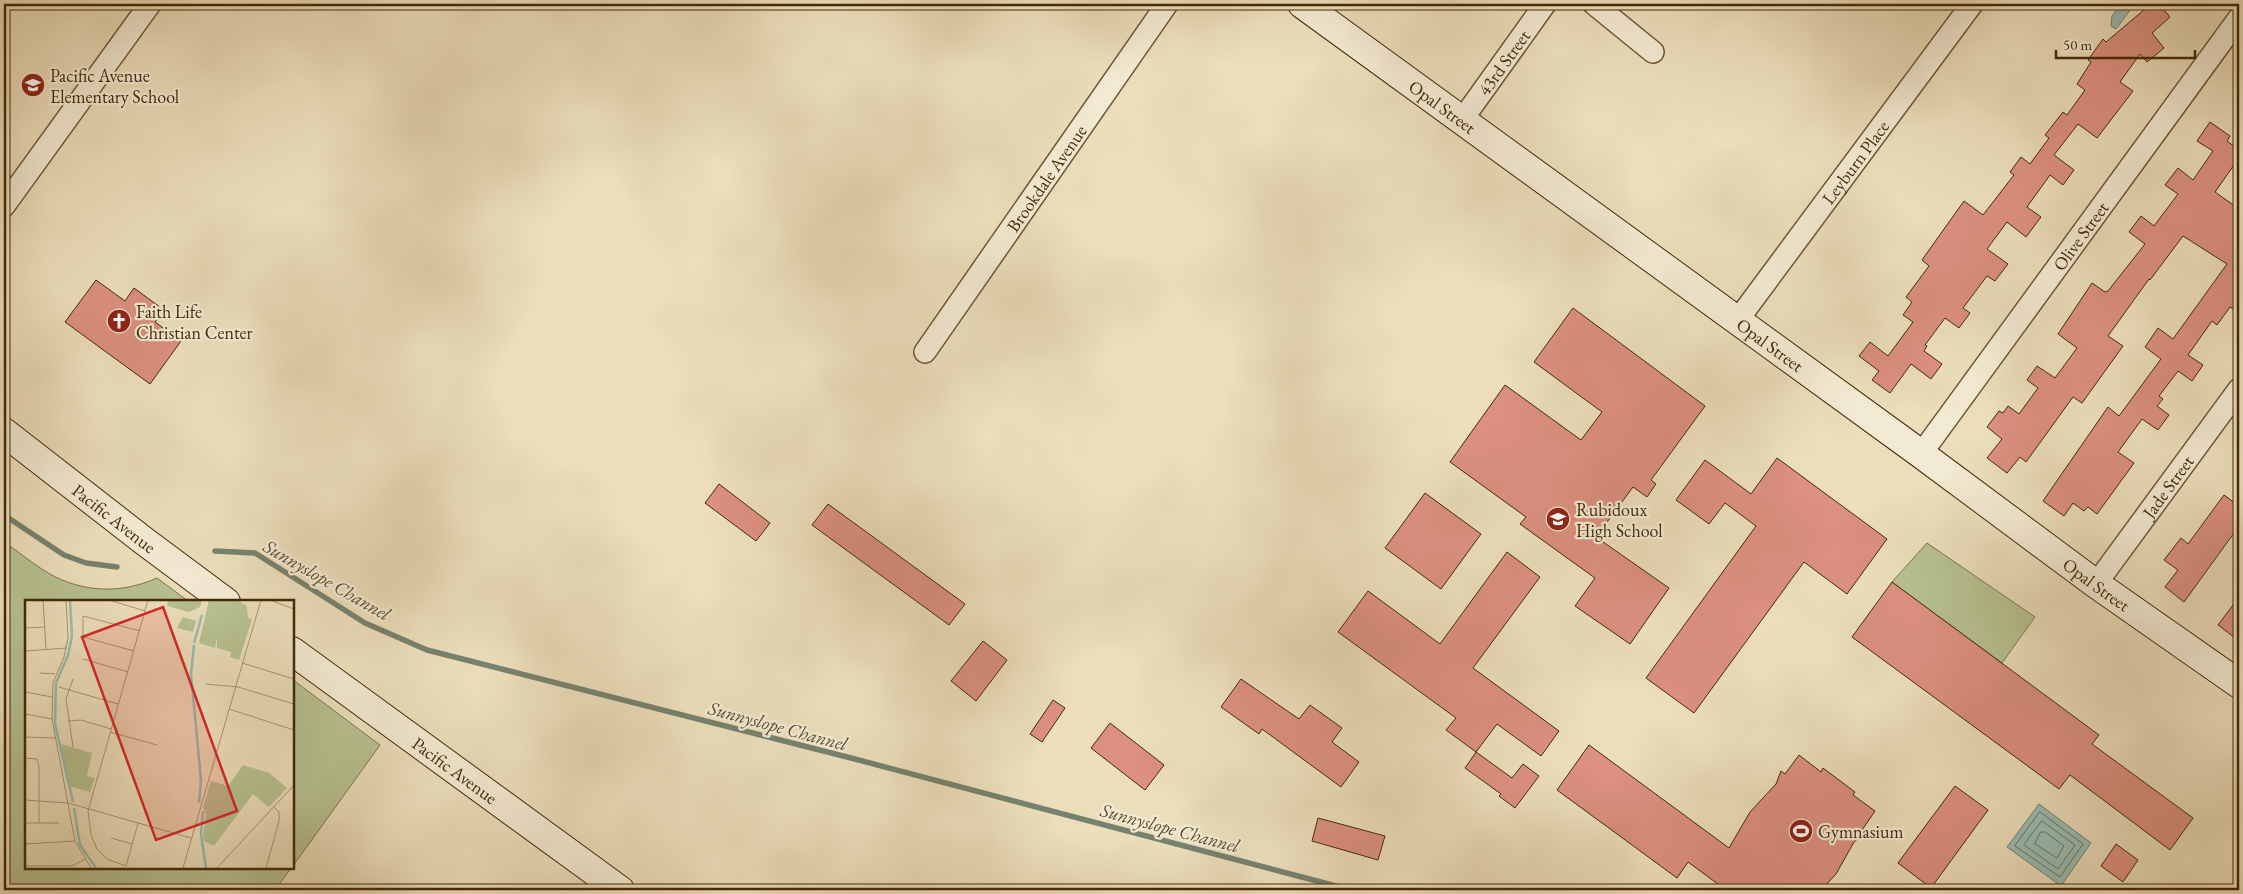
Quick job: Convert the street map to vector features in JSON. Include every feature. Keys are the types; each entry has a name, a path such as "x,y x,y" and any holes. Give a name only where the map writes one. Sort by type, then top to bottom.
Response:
{"street":[{"path":"4,206 150,4"},
{"name":"Brookdale Avenue","path":"925,352 1167,4"},
{"name":"Opal Street","path":"1302,4 1921,454 2096,584 2239,684"},
{"name":"43rd Street","path":"1462,120 1545,4"},
{"path":"1594,4 1653,52"},
{"name":"Leyburn Place","path":"1737,321 1972,4"},
{"name":"Olive Street","path":"1921,454 2239,18"},
{"name":"Jade Street","path":"2096,584 2239,389"},
{"name":"Pacific Avenue","path":"4,432 223,600"},
{"name":"Pacific Avenue","path":"294,651 620,890"}],"green space":[{"path":"4,542 37,566 61,580 88,588 116,589 130,587 157,578 187,600 25,600 25,869 290,869 275,890 4,890"},
{"path":"1927,543 2035,617 2002,663 1892,582"},
{"path":"294,681 380,745 294,865"}],"water":[{"path":"2121,4 2131,9 2116,29 2111,26 2112,16"},
{"path":"2039,804 2091,843 2061,886 2007,847"}],"building":[{"path":"2151,4 2159,4 2170,17 2152,33 2164,48 2147,62 2140,54 2120,82 2133,91 2097,138 2078,124 2054,155 2074,170 2063,185 2050,175 2027,207 2041,217 2026,237 2007,222 1987,249 2008,264 1995,281 1987,276 1963,308 1970,313 1959,328 1945,318 1925,345 1927,346 1924,351 1942,364 1931,379 1911,364 1890,393 1872,380 1879,371 1859,356 1870,342 1888,356 1913,322 1903,315 1912,302 1906,297 1929,266 1922,260 1964,201 1983,215 2014,175 2010,172 2021,157 2030,164 2049,138 2045,135 2063,112 2067,115 2085,90 2077,84 2091,62 2088,60 2103,39 2106,42"},
{"path":"2210,122 2230,136 2227,141 2239,150 2239,169 2234,165 2215,192 2239,209 2239,313 2230,307 2217,325 2212,321 2188,355 2203,365 2192,381 2178,371 2159,396 2163,399 2157,406 2169,415 2158,430 2142,419 2118,452 2134,463 2097,514 2088,507 2084,511 2073,503 2064,516 2043,501 2108,407 2119,416 2161,359 2145,347 2158,328 2173,339 2227,264 2183,236 2108,336 2123,346 2082,403 2073,397 2026,462 2020,457 2007,473 1987,458 2002,439 1987,427 1999,411 2003,413 2008,406 2019,414 2038,388 2027,380 2037,366 2055,378 2077,348 2058,334 2092,283 2105,292 2108,291 2145,244 2129,232 2141,216 2154,226 2178,194 2165,185 2178,168 2193,180 2213,151 2197,141"},
{"path":"96,280 125,301 134,288 164,310 155,322 181,341 150,384 65,322"},
{"path":"1573,308 1705,406 1651,480 1656,484 1647,497 1633,487 1596,537 1669,588 1630,644 1575,606 1595,578 1520,524 1526,517 1450,462 1505,385 1581,440 1602,412 1534,362"},
{"path":"1777,458 1887,539 1847,594 1804,562 1694,713 1646,678 1756,526 1725,503 1709,524 1676,500 1705,460 1751,494"},
{"path":"719,484 770,523 756,541 705,503"},
{"path":"1425,493 1481,534 1441,589 1385,548"},
{"path":"2224,495 2239,506 2239,537 2234,533 2184,602 2165,587 2178,570 2164,560 2181,538 2188,544"},
{"path":"828,504 965,604 949,625 812,525"},
{"path":"1507,552 1540,577 1473,668 1559,731 1541,756 1497,724 1476,752 1446,730 1456,718 1338,632 1368,591 1440,644"},
{"path":"1892,582 2099,735 2092,744 2193,818 2170,850 2070,775 2059,789 1852,637"},
{"path":"2239,597 2239,641 2218,625"},
{"path":"983,641 1007,660 976,701 951,681"},
{"path":"1241,679 1299,719 1310,705 1342,728 1332,742 1359,762 1341,787 1262,729 1259,734 1221,707"},
{"path":"1053,700 1065,708 1042,742 1030,734"},
{"path":"1110,723 1164,765 1145,790 1091,748"},
{"path":"1589,745 1729,848 1750,812 1776,784 1781,771 1785,774 1799,755 1821,772 1823,768 1855,792 1853,795 1875,811 1862,830 1866,832 1854,842 1836,874 1821,890 1726,890 1688,862 1677,878 1557,790"},
{"path":"1476,752 1512,778 1523,764 1539,776 1515,808 1499,796 1501,794 1465,768"},
{"path":"1955,786 1988,810 1931,888 1898,863"},
{"path":"1318,818 1385,836 1378,860 1312,841"},
{"path":"2116,844 2138,860 2123,882 2101,866"}],"waterway":[{"name":"Sunnyslope Channel","path":"4,515 64,555 86,563 117,567"},
{"name":"Sunnyslope Channel","path":"215,551 255,553 365,623 427,650 851,758 1351,890"}],"place":[{"name":"Pacific Avenue Elementary School","path":"33,85"},
{"name":"Faith Life Christian Center","path":"119,321"},
{"name":"Rubidoux High School","path":"1558,519"},
{"name":"Gymnasium","path":"1801,831"}]}
